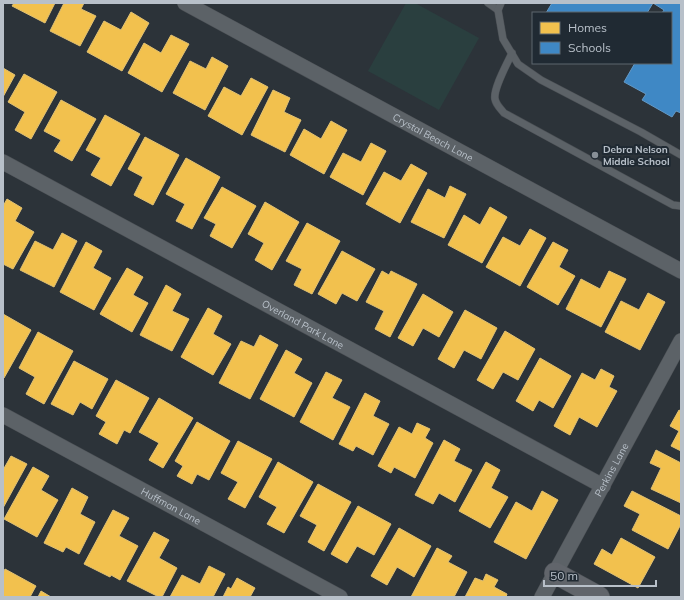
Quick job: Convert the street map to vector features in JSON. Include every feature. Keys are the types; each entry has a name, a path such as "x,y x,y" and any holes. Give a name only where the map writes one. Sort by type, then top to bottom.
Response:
{"street":[{"name":"Crystal Beach Lane","path":"185,3 681,271"},
{"name":"Overland Park Lane","path":"3,162 603,486"},
{"name":"Perkins Lane","path":"542,597 681,342"},
{"name":"Huffman Lane","path":"3,415 340,597"},
{"path":"555,573 599,597"}],"lane":[{"path":"488,3 500,6 503,39 518,64 541,80 681,154"},
{"path":"512,53 495,91 495,100 504,113 673,205 681,206"}],"green space":[{"path":"406,3 415,3 479,38 439,110 368,71"}],"building: Homes":[{"path":"14,3 55,3 45,23 12,6"},
{"path":"64,3 84,3 81,9 96,16 80,46 50,31"},
{"path":"131,12 149,23 122,71 87,52 104,21 121,30"},
{"path":"171,35 189,44 162,92 128,73 144,43 161,53"},
{"path":"212,57 228,66 205,110 173,93 190,61 206,69"},
{"path":"3,68 15,75 3,97"},
{"path":"24,74 57,92 31,139 15,130 25,112 8,102"},
{"path":"251,78 268,87 242,135 208,116 224,87 241,96"},
{"path":"273,90 290,98 284,112 301,120 285,152 251,135"},
{"path":"61,100 96,119 72,161 54,151 61,140 44,131"},
{"path":"105,115 140,134 111,186 91,175 101,158 86,150"},
{"path":"331,121 347,130 324,174 290,155 304,129 321,139"},
{"path":"145,137 179,155 153,205 134,195 143,177 128,169"},
{"path":"371,143 386,151 363,195 330,177 343,153 361,162"},
{"path":"186,158 220,177 192,229 176,221 185,204 166,194"},
{"path":"411,164 427,173 400,223 366,204 384,172 401,181"},
{"path":"450,186 466,194 444,238 411,222 428,189 445,198"},
{"path":"222,187 256,206 232,248 210,236 216,224 204,218"},
{"path":"7,199 22,208 15,221 34,232 13,269 3,264 3,206"},
{"path":"265,202 299,222 272,270 255,260 264,243 248,234"},
{"path":"490,207 507,217 482,263 448,245 464,215 480,225"},
{"path":"307,223 340,241 312,294 294,285 302,269 286,261"},
{"path":"530,229 546,238 520,286 486,267 503,237 520,246"},
{"path":"62,233 77,241 54,287 20,270 35,241 53,250"},
{"path":"86,242 102,251 93,268 111,278 94,310 60,292"},
{"path":"553,242 568,250 559,267 575,276 558,305 527,287"},
{"path":"342,251 375,269 357,301 342,293 336,304 318,294"},
{"path":"127,268 143,277 133,295 148,303 132,332 100,314"},
{"path":"382,271 389,275 391,271 417,284 390,337 375,329 384,311 366,302"},
{"path":"609,271 626,279 601,327 566,309 581,279 600,289"},
{"path":"166,285 181,294 172,311 189,319 172,351 140,335"},
{"path":"648,293 665,302 640,350 605,332 621,301 639,310"},
{"path":"423,294 453,312 439,337 423,328 413,346 398,338"},
{"path":"208,308 222,316 213,334 231,344 213,375 181,357"},
{"path":"465,310 497,328 481,359 464,350 454,368 438,359"},
{"path":"3,314 31,330 4,378 3,378"},
{"path":"505,331 535,349 518,380 503,372 493,389 477,380"},
{"path":"38,332 73,351 44,404 26,394 35,377 19,368"},
{"path":"260,335 278,345 250,399 219,383 241,341 254,347"},
{"path":"286,350 302,359 294,373 312,383 294,417 260,399"},
{"path":"540,358 571,376 553,408 539,400 533,411 516,401"},
{"path":"74,361 108,379 92,409 80,402 73,415 51,404"},
{"path":"601,369 614,376 609,387 617,391 597,427 579,417 570,435 554,426 582,373 595,380"},
{"path":"326,372 342,380 332,398 350,407 333,440 300,422"},
{"path":"116,380 149,398 130,433 124,430 117,444 99,434 106,422 96,416"},
{"path":"365,393 380,401 373,416 389,424 373,455 356,446 353,451 339,444"},
{"path":"159,398 193,418 163,468 149,460 159,443 139,432"},
{"path":"679,410 681,411 681,451 671,446 679,431 670,426"},
{"path":"197,422 230,441 209,480 197,474 192,484 177,476 183,466 175,461"},
{"path":"417,423 430,429 425,438 433,443 415,478 394,467 391,473 378,466 399,427 412,434"},
{"path":"444,440 460,449 454,461 472,470 455,502 439,493 433,504 415,495"},
{"path":"238,441 272,459 245,508 228,499 238,482 221,473"},
{"path":"656,450 681,463 681,503 651,489 661,468 650,463"},
{"path":"11,456 27,464 3,508 3,470"},
{"path":"278,462 313,482 284,533 267,524 277,507 259,497"},
{"path":"486,462 500,470 491,488 508,497 490,528 459,511"},
{"path":"33,467 49,476 41,490 58,500 37,537 4,519"},
{"path":"318,484 351,502 324,551 308,542 317,525 300,516"},
{"path":"72,488 88,497 80,514 95,522 79,554 66,547 63,552 44,543"},
{"path":"542,491 558,500 526,559 494,542 516,502 532,511"},
{"path":"632,491 681,516 681,524 668,549 632,530 640,514 624,506"},
{"path":"358,506 391,524 374,555 357,546 347,563 331,554"},
{"path":"113,510 129,518 119,536 138,546 120,580 111,575 110,577 84,564"},
{"path":"399,528 431,546 414,577 397,567 387,585 371,576"},
{"path":"154,532 169,540 159,558 177,568 162,597 159,597 127,581"},
{"path":"621,538 655,557 638,588 594,564 602,549 612,555"},
{"path":"437,548 452,556 448,562 467,572 454,597 411,597"},
{"path":"209,566 225,574 213,597 170,597 182,575 200,584"},
{"path":"5,569 36,586 30,597 3,597 3,573"},
{"path":"486,574 498,580 494,587 507,594 506,597 465,597 475,578 483,581"},
{"path":"237,578 255,588 250,597 223,597 228,587 231,589"},
{"path":"41,591 51,597 38,597"}],"building: Schools":[{"path":"552,3 653,3 648,12 547,12"},
{"path":"653,3 681,3 681,113 676,111 672,117 642,100 646,94 624,82 634,64 672,64 672,12 663,12 664,10"}],"place":[{"name":"Debra Nelson Middle School","path":"595,155"}]}
